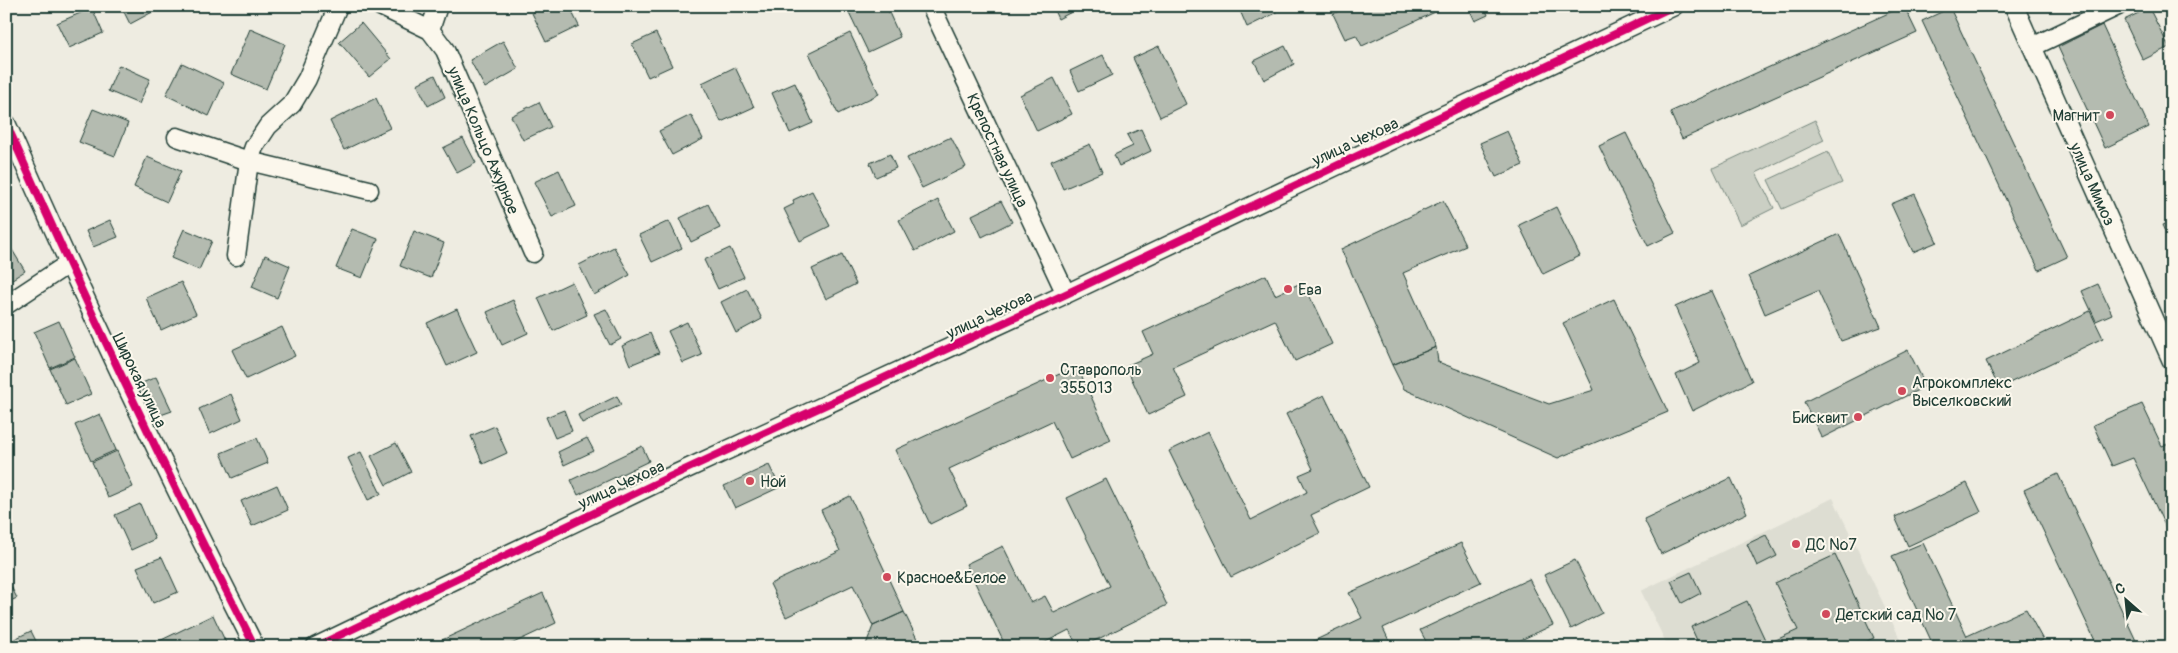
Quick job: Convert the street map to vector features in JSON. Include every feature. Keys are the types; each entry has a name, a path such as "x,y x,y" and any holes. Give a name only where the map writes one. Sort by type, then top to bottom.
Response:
{"street":[{"path":"236,256 249,162 254,147 268,126 292,104 307,79 338,6"},
{"name":"улица Кольцо Ажурное","path":"380,6 430,30 445,50 533,253"},
{"path":"430,30 438,6"},
{"name":"Крепостная улица","path":"931,6 1066,294"},
{"name":"улица Чехова","path":"315,647 667,478 1066,294 1674,6"},
{"name":"улица Мимоз","path":"2014,6 2172,361"},
{"path":"2032,47 2118,6"},
{"name":"Широкая улица","path":"6,123 68,264 256,647"},
{"path":"177,137 249,162 369,190"},
{"path":"6,305 68,264"}],"shaded area":[{"path":"1815,120 1824,140 1756,173 1774,208 1740,225 1713,168"},
{"path":"1828,152 1842,183 1782,209 1768,180"},
{"name":"ДС №7","path":"1833,498 1904,647 1668,647 1641,591"}],"building":[{"path":"121,6 157,6 158,9 130,24"},
{"path":"546,6 569,6 579,26 546,42 532,13"},
{"path":"846,6 886,6 900,37 868,52"},
{"path":"1052,6 1083,6 1058,19"},
{"path":"1238,6 1273,6 1276,13 1247,27"},
{"path":"1349,6 1448,6 1362,46 1356,35 1345,39 1333,14"},
{"path":"1468,6 1484,6 1488,15 1475,21"},
{"path":"1904,6 1917,33 1682,139 1670,112"},
{"path":"92,8 103,33 69,48 57,23"},
{"path":"1950,8 2067,257 2039,270 1922,21"},
{"path":"2149,8 2169,47 2143,60 2124,20"},
{"path":"361,23 391,59 369,77 339,42"},
{"path":"2102,25 2149,127 2105,148 2058,47"},
{"path":"250,29 285,44 266,89 231,74"},
{"path":"656,33 672,66 648,77 632,44"},
{"path":"850,33 879,94 838,114 809,53"},
{"path":"503,41 518,69 485,88 470,60"},
{"path":"1159,46 1186,104 1160,117 1133,58"},
{"path":"1285,46 1294,64 1264,80 1254,61"},
{"path":"1103,55 1112,75 1079,91 1070,71"},
{"path":"182,63 224,83 209,116 166,95"},
{"path":"119,65 150,79 139,104 108,91"},
{"path":"735,67 754,107 721,122 702,83"},
{"path":"435,75 445,97 428,106 417,84"},
{"path":"1054,78 1072,114 1037,131 1020,95"},
{"path":"795,83 813,123 790,133 772,93"},
{"path":"376,98 390,128 344,150 330,121"},
{"path":"539,102 551,127 523,140 511,116"},
{"path":"93,109 128,123 115,156 79,142"},
{"path":"691,115 703,139 672,155 659,131"},
{"path":"1141,129 1151,151 1119,166 1114,155 1133,146 1127,135"},
{"path":"1507,131 1523,165 1496,177 1480,143"},
{"path":"1626,133 1675,233 1648,246 1599,146"},
{"path":"951,137 966,167 922,188 907,158"},
{"path":"463,138 476,163 457,173 443,148"},
{"path":"1090,144 1102,172 1063,189 1051,161"},
{"path":"890,154 896,168 876,177 870,163"},
{"path":"147,157 181,171 167,202 134,187"},
{"path":"559,170 576,206 552,217 534,182"},
{"path":"812,191 830,226 800,241 784,209 794,204 793,200"},
{"path":"1915,194 1937,242 1913,252 1891,204"},
{"path":"938,200 954,231 915,251 899,220"},
{"path":"1001,201 1012,222 982,237 972,215"},
{"path":"1443,201 1466,246 1403,273 1436,347 1392,365 1341,249"},
{"path":"708,204 720,228 691,242 680,218"},
{"path":"1556,207 1580,256 1543,274 1519,225"},
{"path":"110,220 118,237 93,247 86,231"},
{"path":"669,221 682,248 652,262 639,235"},
{"path":"2172,221 2172,241 2170,242 2162,225"},
{"path":"184,229 212,241 199,270 171,258"},
{"path":"352,229 378,239 362,278 336,268"},
{"path":"414,231 444,243 431,278 400,266"},
{"path":"1839,234 1881,327 1841,341 1818,291 1765,314 1749,276"},
{"path":"614,247 630,275 594,295 579,265"},
{"path":"11,248 25,271 6,283 6,251"},
{"path":"730,248 744,277 718,289 704,260"},
{"path":"265,255 290,266 277,298 252,287"},
{"path":"842,255 856,284 826,299 812,269"},
{"path":"1266,275 1275,295 1303,282 1332,344 1295,361 1275,320 1173,367 1187,397 1148,415 1126,366 1153,354 1143,332"},
{"path":"181,282 196,314 161,330 146,298"},
{"path":"572,282 587,315 553,331 538,298"},
{"path":"2098,284 2112,314 2096,321 2082,291"},
{"path":"747,289 762,319 736,333 721,302"},
{"path":"1711,291 1752,381 1692,411 1676,375 1700,363 1675,307"},
{"path":"1614,299 1668,412 1558,458 1404,389 1392,365 1436,347 1438,362 1549,404 1594,390 1563,323"},
{"path":"513,300 528,333 502,345 487,312"},
{"path":"457,309 477,352 447,366 427,323"},
{"path":"606,309 621,339 610,345 594,314"},
{"path":"2090,311 2103,338 1999,388 1986,361"},
{"path":"59,321 75,357 50,368 34,332"},
{"path":"687,322 702,355 683,363 668,331"},
{"path":"282,327 295,356 246,379 232,350"},
{"path":"650,333 659,353 630,365 622,346"},
{"path":"1908,350 1926,386 1822,438 1804,402"},
{"path":"75,358 91,394 66,405 50,369"},
{"path":"1077,366 1111,440 1070,459 1052,421 949,469 967,506 930,524 895,450"},
{"path":"156,377 172,411 155,417 140,384"},
{"path":"231,394 242,419 210,434 199,409"},
{"path":"1324,395 1369,487 1311,515 1320,533 1231,577 1169,451 1208,432 1251,520 1307,492 1299,475 1313,469 1286,414"},
{"path":"617,396 621,405 582,423 578,415"},
{"path":"2142,404 2162,446 2170,443 2172,447 2172,531 2168,532 2133,458 2112,466 2093,425"},
{"path":"564,410 572,431 555,438 546,417"},
{"path":"100,414 116,450 91,461 75,425"},
{"path":"495,426 507,453 483,464 471,436"},
{"path":"257,438 268,463 232,478 221,453"},
{"path":"587,438 594,451 564,465 558,452"},
{"path":"396,443 411,472 386,485 371,456"},
{"path":"642,446 649,461 578,495 571,480"},
{"path":"117,451 133,487 108,498 92,462"},
{"path":"361,452 381,494 368,500 348,458"},
{"path":"769,465 780,487 735,508 724,486"},
{"path":"2058,474 2139,647 2098,647 2024,490"},
{"path":"1731,478 1747,513 1661,554 1644,519"},
{"path":"1106,479 1167,605 1082,647 1078,647 1069,630 1036,647 1006,647 966,564 1003,546 1031,603 1045,596 1054,613 1110,586 1067,498"},
{"path":"1967,483 1981,512 1908,546 1895,517"},
{"path":"277,485 288,510 252,526 241,501"},
{"path":"850,496 904,612 873,626 853,585 786,617 770,584 840,551 821,510"},
{"path":"140,504 155,539 131,550 115,515"},
{"path":"1766,535 1777,556 1757,566 1747,544"},
{"path":"1461,543 1481,582 1383,628 1392,647 1301,647 1362,618 1349,593"},
{"path":"1923,543 1967,636 2026,609 2043,640 2029,647 1934,647 1892,556"},
{"name":"Детский сад № 7","path":"1835,555 1874,638 1854,647 1700,647 1691,627 1747,601 1767,644 1798,630 1775,583"},
{"path":"162,557 178,592 153,603 137,567"},
{"path":"1575,560 1602,613 1571,629 1544,575"},
{"path":"1691,572 1701,593 1682,603 1671,581"},
{"path":"6,577 17,598 6,603"},
{"path":"1529,579 1553,625 1506,647 1429,647 1420,630"},
{"path":"543,593 556,623 505,647 427,647"},
{"path":"904,612 921,647 865,647 873,626"},
{"path":"213,615 228,647 147,647"},
{"path":"31,631 39,647 6,647 6,643"}],"cycle path":[{"path":"315,647 667,478 1066,294 1674,6"},
{"path":"6,123 127,387 255,647"}],"place":[{"name":"Магнит","path":"2110,115"},
{"name":"Ева","path":"1288,289"},
{"name":"Ставрополь 355013","path":"1050,378"},
{"name":"Агрокомплекс Выселковский","path":"1902,391"},
{"name":"Бисквит","path":"1858,417"},
{"name":"Ной","path":"750,481"},
{"name":"ДС №7","path":"1796,544"},
{"name":"Красное&Белое","path":"887,577"},
{"name":"Детский сад № 7","path":"1826,614"}]}
